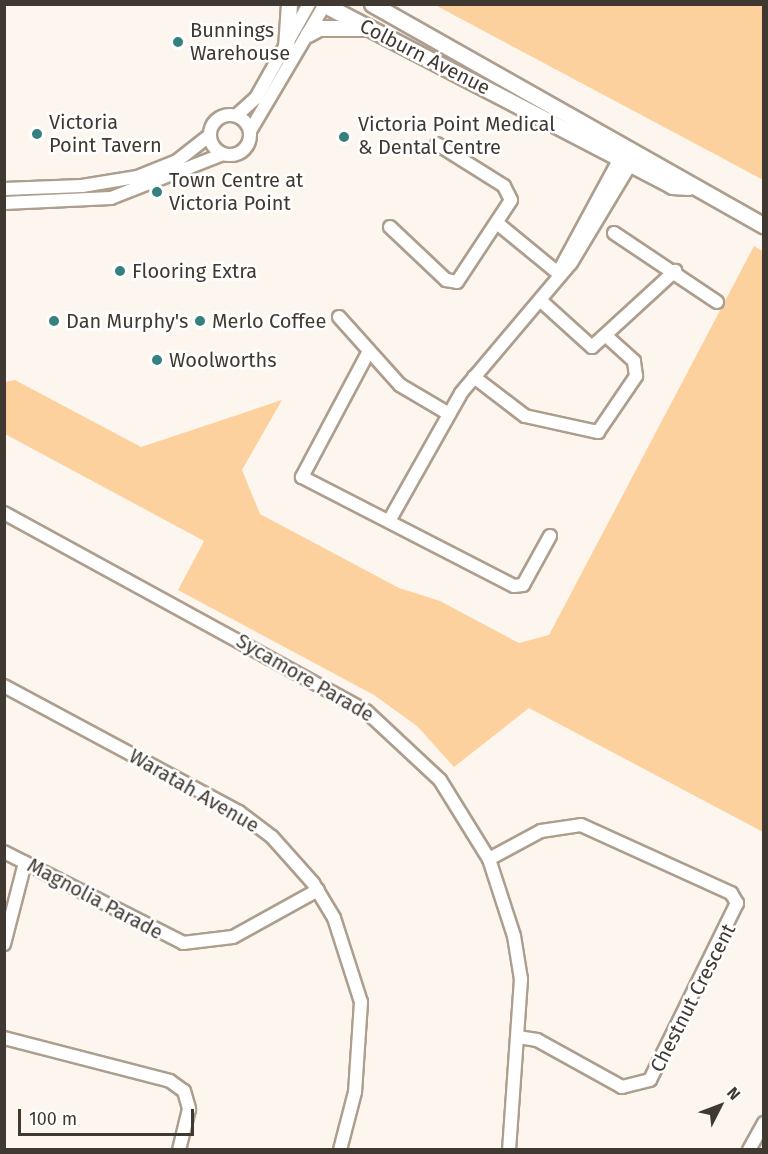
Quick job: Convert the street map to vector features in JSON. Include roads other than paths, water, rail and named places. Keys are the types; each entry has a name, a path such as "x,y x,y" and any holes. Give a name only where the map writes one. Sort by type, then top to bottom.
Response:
{"main road":[{"path":"286,48 289,4"},
{"name":"Colburn Avenue","path":"372,4 628,156"},
{"name":"Colburn Avenue","path":"320,5 628,156 764,226"},
{"path":"308,34 319,28 358,32 366,28"}],"street":[{"path":"4,189 82,186 137,177 177,161 210,135 220,117 237,115 256,98 286,48 320,5"},
{"path":"4,203 111,198 223,154 241,152 250,131 308,34 320,5"},
{"path":"237,115 250,131"},
{"path":"210,135 223,154"},
{"path":"390,227 446,280 457,282 497,223 511,192 437,144"},
{"path":"389,521 449,414 474,377 540,300 628,156"},
{"path":"497,223 558,273"},
{"path":"614,233 675,271 717,302"},
{"path":"540,300 592,347 607,338 675,271"},
{"path":"339,317 400,385 449,414"},
{"path":"474,377 525,416 598,432 636,376 634,361 607,338"},
{"path":"369,351 302,477 514,586 523,585 550,536"},
{"name":"Sycamore Parade","path":"4,513 366,711 440,780 489,859 514,936 521,980 519,1037 509,1149"},
{"name":"Waratah Avenue","path":"4,686 238,812 272,837 318,890 351,961 361,1002 358,1071 340,1149"},
{"name":"Chestnut Crescent","path":"489,859 542,831 581,825 731,893 737,903 650,1080 622,1087 537,1040 519,1037"},
{"name":"Magnolia Parade","path":"4,852 183,943 233,937 318,890"},
{"path":"4,944 25,863"},
{"path":"4,1038 170,1081 184,1091 189,1109 179,1149"},
{"path":"749,1149 764,1123"}],"place":[{"name":"Bunnings Warehouse","path":"178,42"},
{"name":"Victoria Point Tavern","path":"37,134"},
{"name":"Victoria Point Medical & Dental Centre","path":"344,137"},
{"name":"Town Centre at Victoria Point","path":"157,192"},
{"name":"Flooring Extra","path":"120,271"},
{"name":"Dan Murphy's","path":"54,321"},
{"name":"Merlo Coffee","path":"200,321"},
{"name":"Woolworths","path":"157,360"}]}
